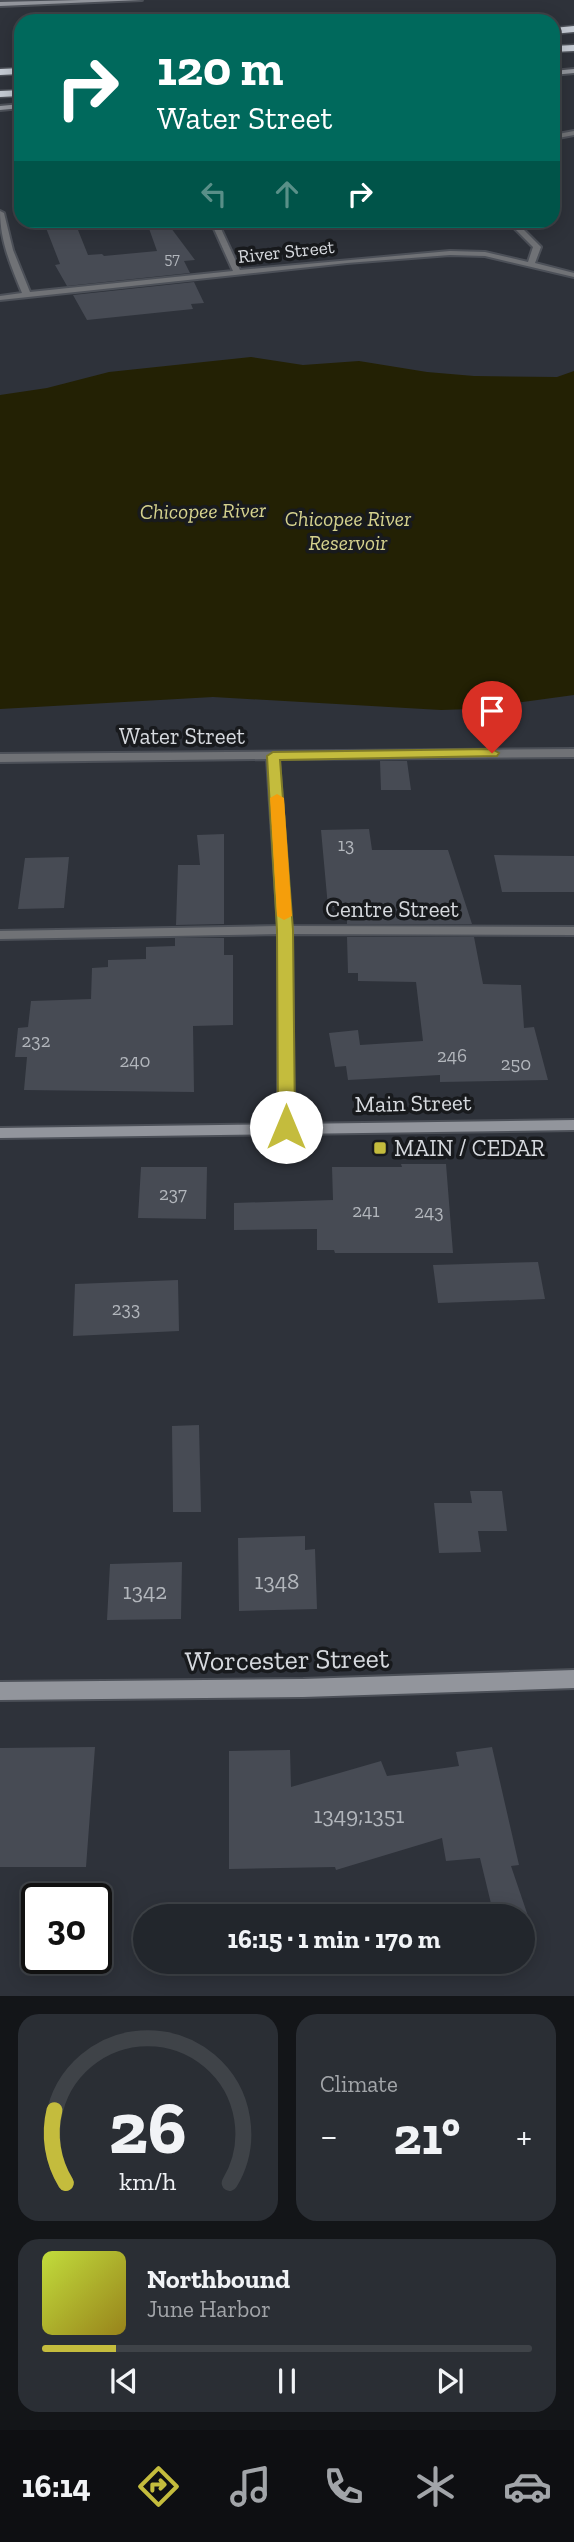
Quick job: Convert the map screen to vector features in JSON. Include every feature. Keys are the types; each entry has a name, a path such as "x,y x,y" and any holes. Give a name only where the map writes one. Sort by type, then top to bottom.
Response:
{"street":[{"path":"0,4 139,0"},
{"path":"0,213 9,250 27,296"},
{"path":"217,228 237,272"},
{"path":"517,228 537,247 531,262"},
{"name":"River Street","path":"0,298 237,272 450,253 485,254 531,262 574,275"},
{"name":"Water Street","path":"0,758 574,752"},
{"path":"273,756 285,930 286,1127"},
{"name":"Centre Street","path":"0,935 285,930 574,931"},
{"name":"Main Street","path":"0,1133 574,1125"},
{"name":"Worcester Street","path":"0,1691 303,1688 574,1679"}],"water":[{"name":"Chicopee River Reservoir","path":"251,357 303,365 359,361 427,372 474,376 557,377 574,371 574,695 471,709 441,710 213,697 0,709 0,395 47,388 109,372"}],"building":[{"path":"46,228 77,228 88,255 157,251 149,228 171,228 195,260 184,261 190,273 67,286 55,265 60,264"},
{"path":"194,282 204,303 191,304 193,309 87,320 73,295"},
{"path":"380,761 407,761 411,790 381,790"},
{"path":"369,829 372,850 448,850 472,924 347,924 347,907 328,907 321,830"},
{"path":"224,834 224,924 176,925 178,865 200,865 197,835"},
{"path":"494,855 574,856 574,892 502,892"},
{"path":"69,857 64,908 18,909 25,858"},
{"path":"347,937 474,937 483,984 521,985 524,1028 534,1027 548,1080 440,1082 440,1075 348,1080 346,1066 335,1067 329,1033 358,1030 360,1045 423,1041 416,982 358,981 358,973 348,973"},
{"path":"175,938 224,938 224,955 233,955 233,1025 193,1026 194,1092 24,1090 27,1057 15,1057 18,1028 28,1027 31,1001 91,999 92,968 108,967 108,960 146,959 146,947 175,946"},
{"path":"401,1164 446,1164 453,1253 335,1253 334,1250 317,1250 317,1229 234,1230 234,1203 333,1200 332,1167 402,1167"},
{"path":"141,1167 207,1167 206,1219 138,1218"},
{"path":"538,1262 545,1299 438,1303 433,1265"},
{"path":"178,1280 179,1331 73,1336 75,1284"},
{"path":"199,1425 201,1512 173,1512 172,1426"},
{"path":"470,1491 502,1491 507,1531 478,1531 481,1552 439,1553 434,1503 472,1503"},
{"path":"305,1536 305,1550 315,1549 317,1609 239,1611 238,1538"},
{"path":"182,1562 181,1619 107,1620 110,1564"},
{"path":"95,1747 86,1867 0,1867 0,1748"},
{"path":"492,1747 519,1865 511,1866 524,1904 491,1904 480,1858 446,1861 442,1838 336,1870 335,1867 229,1869 229,1751 290,1750 291,1787 381,1761 387,1776 459,1766 456,1752"}],"slow traffic":[{"path":"277,798 284,916"}],"place":[{"name":"MAIN / CEDAR","path":"380,1148"}],"route":[{"path":"286,1127 285,930 273,756 492,753"}],"water label":[{"name":"Chicopee River","path":"203,511"}]}
